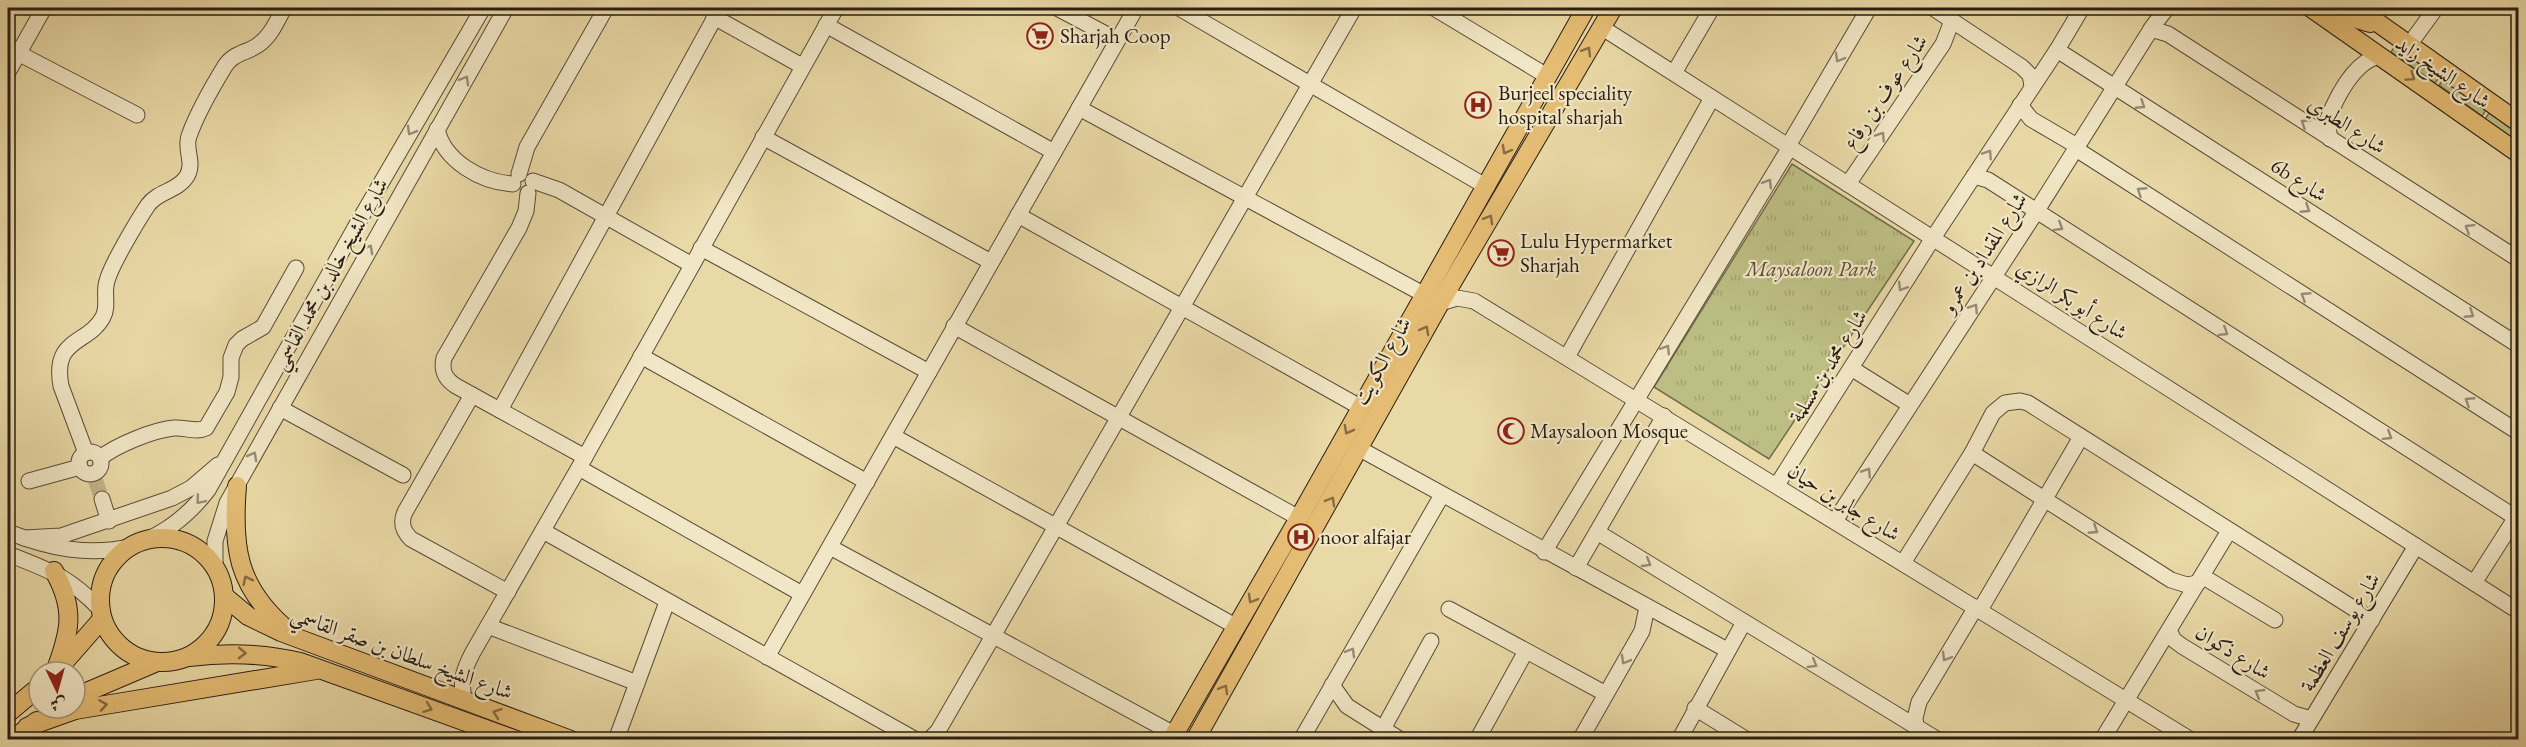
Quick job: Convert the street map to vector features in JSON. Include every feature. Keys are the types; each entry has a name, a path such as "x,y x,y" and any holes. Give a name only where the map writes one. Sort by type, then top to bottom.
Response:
{"main road":[{"name":"شارع الكويت","path":"1195,740 1360,449 1391,390 1432,299 1487,187 1586,8"},
{"name":"شارع الكويت","path":"1173,737 1396,345 1432,299 1460,270 1613,8"},
{"name":"شارع الشيخ زايد","path":"2311,8 2518,153"},
{"path":"2336,8 2358,20 2381,25"},
{"name":"شارع الشيخ زايد","path":"2357,8 2518,122"},
{"path":"1391,390 1384,392 1381,387 1394,360 1396,345"},
{"path":"237,486 234,534 241,569 258,600 269,614 298,639"},
{"path":"87,692 157,662 184,658 198,651 218,627 223,612 224,596 215,569 207,558 185,543 166,539 140,543 121,554 110,566 103,579 100,594 101,614 117,644 142,659 157,662"},
{"path":"54,571 65,594 69,617 67,641 60,660"},
{"name":"شارع الشيخ سلطان بن صقر القاسمي","path":"224,596 248,616 298,639 571,740"},
{"path":"65,660 101,614"},
{"name":"شارع الشيخ سلطان بن صقر القاسمي","path":"184,658 243,653 272,655 320,669 516,740"},
{"path":"27,728 52,716 75,710 320,669"},
{"path":"8,713 27,697"},
{"path":"12,740 39,720"}],"street":[{"path":"8,69 44,8"},
{"path":"91,466 61,386 62,359 72,343 95,328 104,315 108,278 149,204 161,194 176,187 187,176 191,162 189,136 225,66 234,56 264,40 284,8"},
{"name":"شارع الشيخ خالد بن محمد القاسمي","path":"140,543 162,533 180,520 208,490 356,226 483,8"},
{"name":"شارع الشيخ خالد بن محمد القاسمي","path":"215,569 215,541 219,522 237,486 506,8"},
{"path":"606,8 527,147 523,183 526,211 519,228 444,358 442,366 449,381 802,594"},
{"path":"441,691 454,685 463,674 836,8"},
{"path":"1058,8 1117,40"},
{"path":"766,657 1136,8"},
{"path":"1179,8 1487,187"},
{"path":"928,740 938,731 1354,8"},
{"path":"1434,8 1547,76"},
{"path":"1674,73 1712,8"},
{"path":"1544,552 1789,147 1869,8"},
{"path":"1933,8 2022,67 2030,75 2032,86"},
{"name":"شارع محمد بن مسلمة","path":"1777,485 2082,8"},
{"name":"شارع المقداد بن عمرو","path":"1835,521 1995,276 2151,29 2167,8"},
{"path":"2409,45 2436,8"},
{"path":"500,410 603,217 717,12 802,66"},
{"name":"شارع عوف بن رفاع","path":"1848,184 1943,44 1952,21"},
{"path":"826,25 1054,152"},
{"name":"شارع أبو بكر الرازي","path":"1601,27 2518,611"},
{"name":"شارع الطبري","path":"2151,29 2168,34 2518,259"},
{"name":"6b شارع","path":"2057,50 2518,345"},
{"path":"18,53 137,115"},
{"path":"2330,139 2326,121 2356,69 2367,60 2380,56"},
{"path":"1567,357 1712,98"},
{"path":"2020,105 2031,119 2518,432"},
{"path":"1079,108 1432,299"},
{"path":"437,129 445,149 455,159 489,180 523,183 559,190 603,217 692,265"},
{"path":"763,137 991,262"},
{"path":"418,161 440,157 455,159"},
{"path":"1974,176 1988,180 2518,517 2474,583"},
{"path":"1018,215 1360,407"},
{"path":"356,226 343,263 349,271 357,271"},
{"path":"701,248 929,372"},
{"path":"28,482 91,466 113,449 162,430 206,428 227,392 231,377 231,358 236,345 263,327 296,268"},
{"path":"1460,270 1473,302"},
{"name":"شارع جابر بن حيان","path":"1432,299 1457,298 1473,302 1664,416 2191,740"},
{"path":"954,326 1299,518"},
{"path":"641,356 867,482"},
{"path":"1851,368 1910,405"},
{"path":"472,395 405,512 402,524 411,539 508,592"},
{"path":"1903,563 1972,453 1993,413 2005,403 2012,401 2028,403 2372,620"},
{"path":"280,408 403,475"},
{"path":"1576,568 1664,416"},
{"path":"893,436 1237,627"},
{"path":"1916,726 1918,702 1978,608 2081,437"},
{"path":"1360,449 1726,650"},
{"path":"1972,453 2171,580 2187,585 2200,579"},
{"path":"24,538 61,536 172,498 200,481 229,455"},
{"path":"1301,740 1442,495"},
{"path":"172,498 179,509 180,520"},
{"path":"102,499 110,521"},
{"path":"89,528 89,541 94,551"},
{"path":"543,531 916,740"},
{"path":"2102,740 2229,531"},
{"path":"8,532 58,548 94,551 140,543"},
{"path":"1597,532 1938,740"},
{"name":"شارع يوسف العظمة","path":"2299,740 2416,546"},
{"path":"830,547 1173,737"},
{"path":"8,554 54,571 74,585 101,614"},
{"path":"2200,579 2275,620"},
{"path":"616,740 667,602"},
{"path":"1580,740 1642,631 1647,607"},
{"path":"1449,609 1606,694"},
{"path":"1679,740 1726,650 1744,622"},
{"path":"488,626 637,682"},
{"name":"شارع ذكوان","path":"2169,631 2178,643 2192,652 2294,714 2311,719"},
{"path":"1383,729 1431,641"},
{"path":"1477,740 1526,651"},
{"path":"463,674 462,687 465,701"},
{"path":"1332,685 1347,706 1401,740"},
{"path":"1695,708 1747,740"}],"green space":[{"path":"2395,46 2439,78 2435,83 2391,52"},
{"path":"2443,80 2486,110 2482,116 2439,85"},
{"path":"2489,113 2518,133 2518,142 2485,119"},
{"name":"Maysaloon Park","path":"1792,164 1914,241 1769,459 1654,387"}],"tunnel":[{"path":"95,479 102,499"}],"place":[{"name":"Sharjah Coop","path":"1040,36"},
{"name":"Burjeel speciality hospital sharjah","path":"1478,105"},
{"name":"Lulu Hypermarket Sharjah","path":"1501,253"},
{"name":"Maysaloon Mosque","path":"1511,431"},
{"name":"noor alfajar","path":"1301,537"}]}
